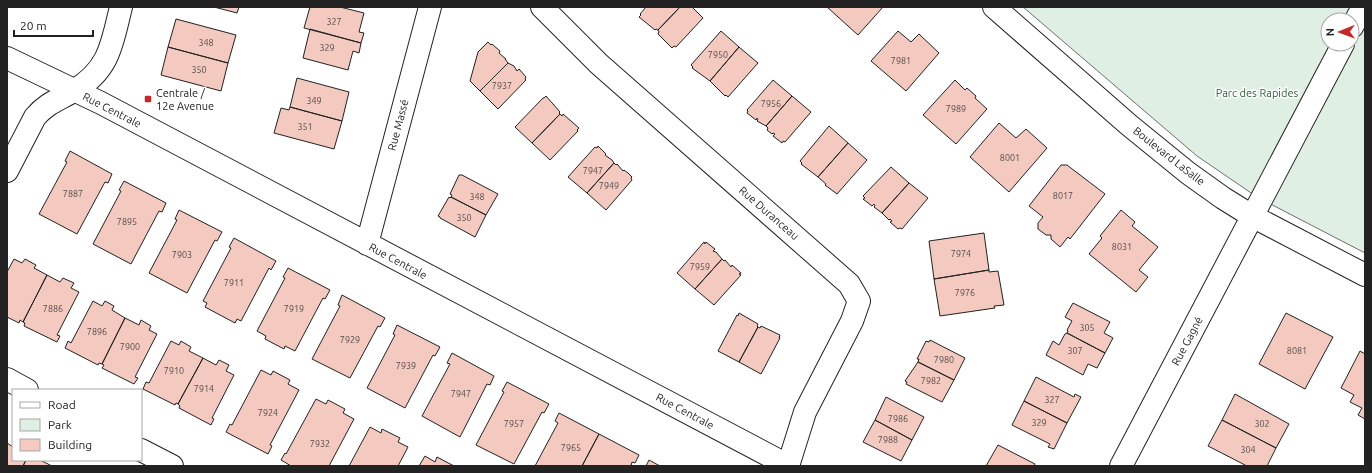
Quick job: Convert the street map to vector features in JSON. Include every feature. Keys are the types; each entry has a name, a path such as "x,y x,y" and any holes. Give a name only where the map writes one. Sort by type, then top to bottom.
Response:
{"street":[{"path":"7,171 35,117 41,110 48,104 74,91 93,76 101,67 108,55 121,7"},
{"name":"Rue Massé","path":"367,244 430,7"},
{"name":"Rue Duranceau","path":"542,7 600,64 849,284 859,301 852,321 805,412 789,466"},
{"name":"Boulevard LaSalle","path":"994,7 1162,153 1213,191 1252,216 1365,275"},
{"name":"Rue Gagné","path":"1121,466 1339,52"},
{"name":"Rue Centrale","path":"7,58 112,109 789,466"},
{"path":"7,379 25,389"},
{"path":"142,451 172,466"}],"green space":[{"name":"Parc des Rapides","path":"1023,7 1365,7 1365,253 1257,197 1197,156"}],"building":[{"path":"214,7 239,7 237,13"},
{"path":"310,7 340,7 364,13 359,32 364,33 361,43 304,28"},
{"path":"646,7 680,7 658,30 655,30 639,17"},
{"path":"680,7 692,7 703,18 676,47 674,46 672,48 658,34 658,30"},
{"path":"827,7 883,7 858,35"},
{"path":"176,19 236,35 228,63 168,47"},
{"path":"310,29 361,43 359,53 353,51 348,70 303,58"},
{"path":"721,31 739,47 710,81 692,68 693,67 691,65"},
{"path":"898,31 911,42 919,34 939,53 906,91 871,61"},
{"path":"488,42 500,51 499,53 508,63 480,91 470,81 478,52"},
{"path":"168,47 228,63 221,91 161,75"},
{"path":"739,47 758,63 728,97 726,95 725,96 710,81"},
{"path":"508,63 514,66 517,71 519,69 526,77 526,80 498,109 480,91"},
{"path":"297,78 349,92 342,121 290,107"},
{"path":"773,80 792,96 766,126 757,121 757,118 756,120 747,113 747,110"},
{"path":"955,80 965,90 967,88 976,96 975,98 987,109 956,144 923,115"},
{"path":"546,96 560,112 560,114 532,143 515,127"},
{"path":"792,96 811,112 785,142 783,141 782,143 773,136 775,134 772,134 767,130 768,128 766,126"},
{"path":"290,107 342,121 334,149 274,133 281,108 289,110"},
{"path":"560,114 562,116 563,114 579,128 577,130 578,131 550,160 532,143"},
{"path":"999,123 1016,138 1026,129 1047,148 1009,192 970,157"},
{"path":"829,126 848,143 818,177 801,164 802,163 800,161"},
{"path":"848,143 867,160 837,194 825,185 826,184 818,177"},
{"path":"598,146 614,163 587,193 568,177 595,147 597,148"},
{"path":"70,151 112,174 108,183 105,182 77,234 39,214 67,162 65,161"},
{"path":"614,163 616,165 617,164 623,171 624,170 628,173 632,177 632,180 606,210 587,193"},
{"path":"1061,165 1067,165 1105,194 1070,239 1068,237 1060,247 1051,239 1051,235 1046,235 1038,229 1038,223 1043,217 1029,206"},
{"path":"891,167 909,183 882,213 874,207 874,204 872,206 863,199 865,198 863,196"},
{"path":"459,175 462,175 498,194 486,215 451,197 452,195 450,194"},
{"path":"124,181 166,203 162,212 159,211 131,264 93,244 121,191 119,190"},
{"path":"909,183 928,198 902,229 898,229 890,222 892,221 890,219 889,220 882,213"},
{"path":"449,197 486,215 475,237 438,216"},
{"path":"179,210 222,232 217,241 215,240 187,293 149,273 177,220 175,219"},
{"path":"1121,210 1135,222 1132,226 1158,247 1139,270 1148,277 1136,292 1089,254 1102,238 1100,236"},
{"path":"984,233 989,270 934,279 929,241"},
{"path":"234,238 276,261 271,270 269,268 241,321 237,319 235,323 205,307 207,303 203,301 231,248 229,247"},
{"path":"704,242 715,249 713,251 716,252 722,259 695,289 677,273"},
{"path":"14,259 22,263 25,259 36,265 34,268 47,275 23,322 20,320 19,323 7,317 7,272"},
{"path":"722,259 724,261 725,260 731,267 732,265 741,273 739,274 741,275 714,305 695,289"},
{"path":"288,268 330,290 325,299 323,298 295,351 285,346 284,349 265,339 266,336 257,331 285,278 283,277"},
{"path":"989,270 989,272 998,271 1004,305 994,306 995,308 940,316 934,279"},
{"path":"47,275 60,282 63,278 74,283 71,288 79,292 57,335 60,336 57,342 24,326 25,323 23,322"},
{"path":"342,295 385,318 380,327 378,326 350,378 312,359 340,306 338,305"},
{"path":"93,301 102,306 105,301 114,306 112,310 125,318 102,364 99,363 98,365 65,348 68,341 71,343"},
{"path":"1073,303 1110,322 1104,333 1113,338 1105,353 1067,333 1072,321 1065,317"},
{"path":"739,313 758,324 758,327 739,362 718,351"},
{"path":"1286,313 1333,337 1305,389 1259,364"},
{"path":"125,318 139,325 141,320 151,326 149,330 157,334 135,377 138,378 134,384 102,368 104,365 102,364"},
{"path":"397,325 440,347 435,356 433,355 405,408 367,388 395,335 393,334"},
{"path":"761,326 780,335 780,338 761,374 739,362 758,327 760,328"},
{"path":"1067,333 1105,353 1097,368 1088,364 1083,375 1046,355 1053,341 1059,345"},
{"path":"930,340 965,358 954,380 918,362 919,359 917,359 926,341 929,342"},
{"path":"171,341 179,345 181,341 191,347 189,351 203,358 178,404 176,403 175,405 143,389 146,382 149,383"},
{"path":"1360,351 1365,354 1365,419 1358,415 1362,408 1350,402 1354,395 1341,388"},
{"path":"452,353 494,376 490,385 487,384 460,437 422,416 450,364 447,363"},
{"path":"203,358 216,365 219,360 229,365 226,371 234,375 212,418 214,419 211,425 179,408 180,406 178,404"},
{"path":"918,362 954,380 942,402 906,384 907,382 905,381"},
{"path":"261,370 271,375 273,371 290,380 288,384 299,390 270,445 272,446 268,454 226,432 230,424 232,425"},
{"path":"1036,377 1074,397 1075,394 1081,397 1067,423 1024,401"},
{"path":"507,382 549,404 544,413 542,412 514,464 476,445 504,392 502,391"},
{"path":"1235,394 1289,424 1276,448 1222,420"},
{"path":"886,397 924,417 912,440 875,420"},
{"path":"316,399 326,404 328,400 345,409 343,413 354,419 329,466 291,466 281,460 285,453 286,454"},
{"path":"1024,401 1067,423 1054,449 1048,447 1050,444 1012,425"},
{"path":"559,413 599,434 582,466 535,466 558,423 555,421"},
{"path":"875,420 912,440 901,461 863,442"},
{"path":"1222,420 1276,448 1267,466 1247,466 1208,446"},
{"path":"370,427 381,433 382,429 400,438 398,442 408,447 398,466 349,466"},
{"path":"599,434 639,455 635,463 632,462 631,466 582,466"},
{"path":"7,443 12,446 12,461 26,461 23,466 7,466"},
{"path":"998,445 1035,464 1034,466 986,466"},
{"path":"425,456 435,462 437,457 454,466 419,466"},
{"path":"649,460 660,466 646,466"},
{"path":"26,461 42,461 52,466 23,466"}],"place":[{"name":"Centrale / 12e Avenue","path":"148,99"}]}
